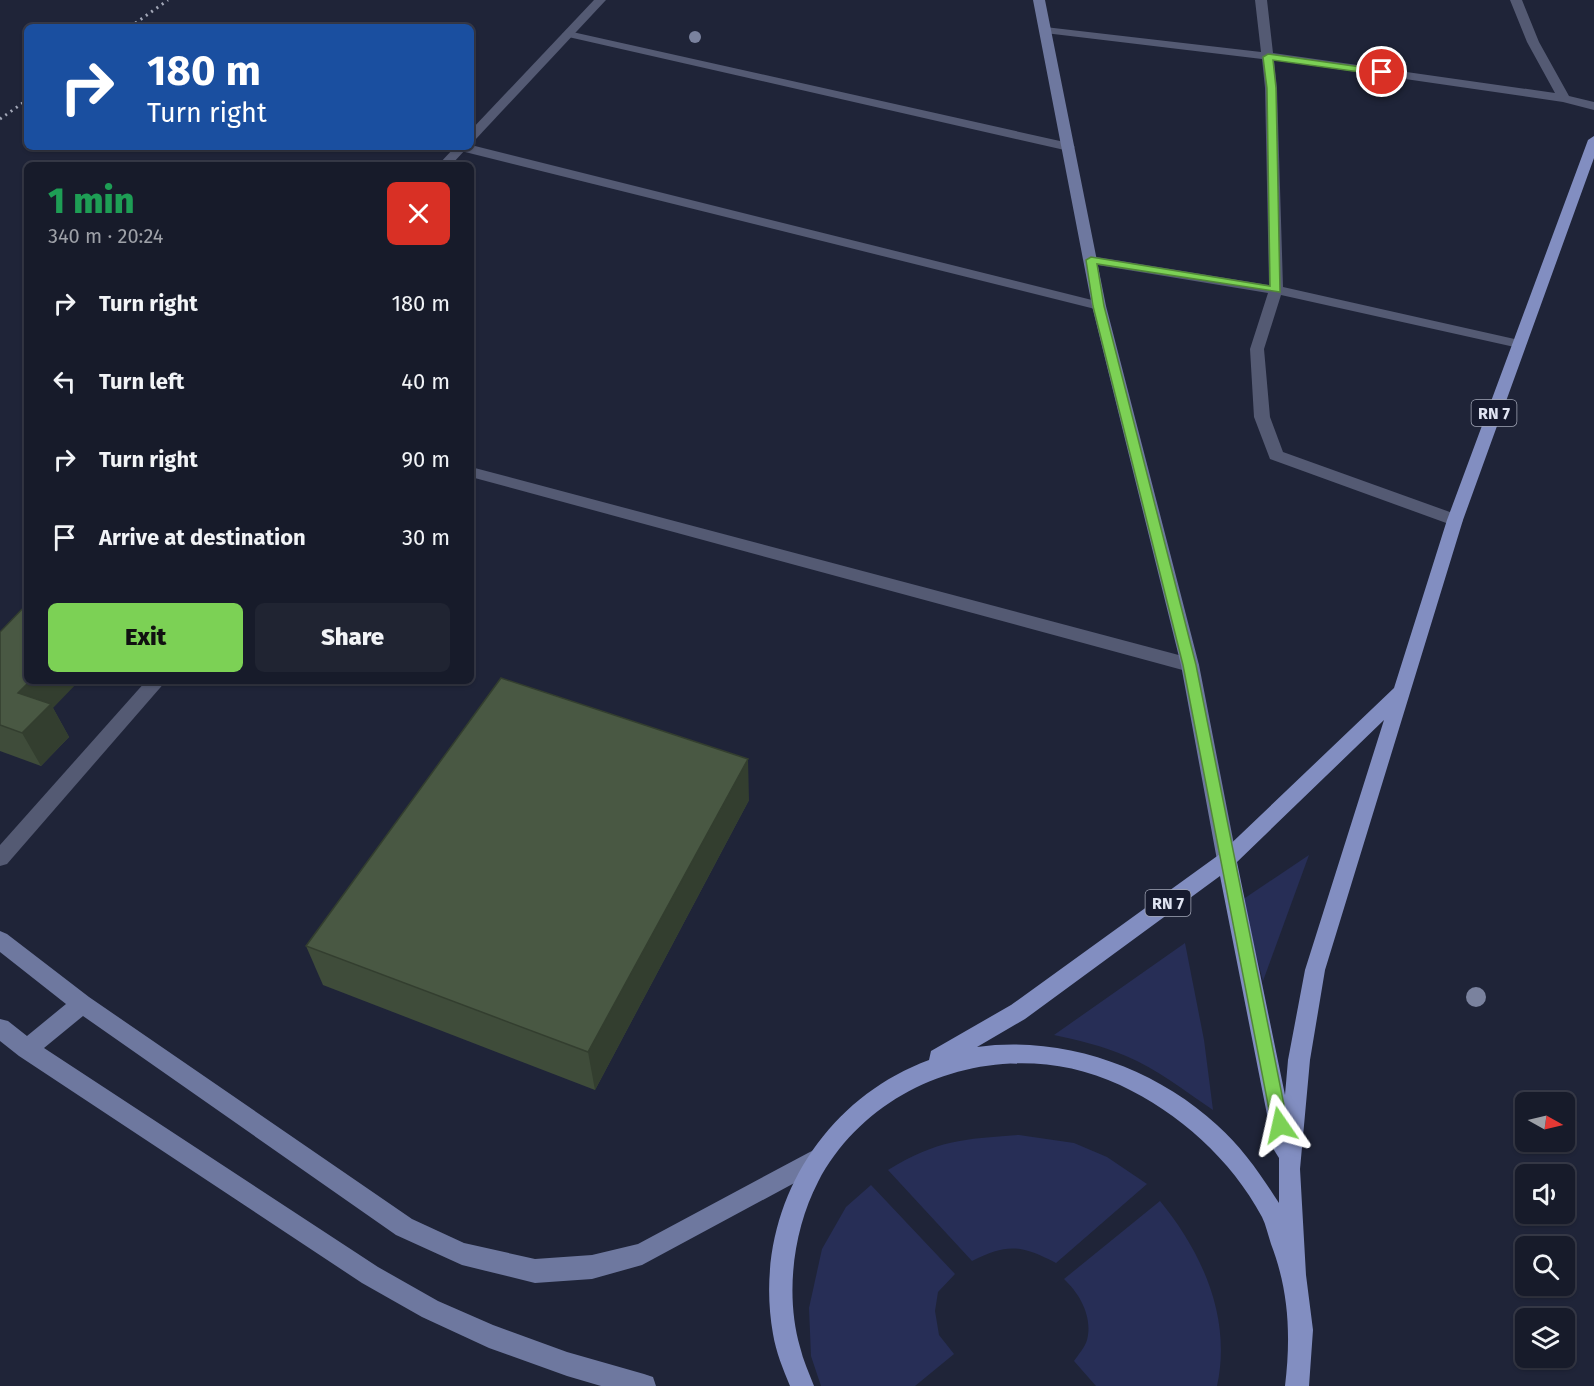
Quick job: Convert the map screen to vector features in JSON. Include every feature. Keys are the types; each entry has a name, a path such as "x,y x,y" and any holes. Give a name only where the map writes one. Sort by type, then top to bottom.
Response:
{"main road":[{"name":"RN 7","path":"1294,1275 1289,1169 1299,1060 1315,970 1404,690 1455,520 1594,140"},
{"name":"RN 7","path":"903,1079 1018,1012 1227,860 1404,690"},
{"path":"1227,860 1289,1169"},
{"path":"802,1386 787,1343 781,1277 792,1214 816,1160 855,1114 903,1079 957,1059 1015,1053 1076,1059 1134,1079 1187,1112 1235,1157 1271,1212 1294,1275 1302,1329 1298,1386"}],"street":[{"path":"474,134 600,0"},
{"path":"1039,0 1099,306 1190,665 1227,860"},
{"path":"1261,0 1272,88 1276,290 1257,349 1262,417 1276,454 1455,520"},
{"path":"1516,0 1533,42 1564,98"},
{"path":"1045,30 1268,57 1564,98 1594,106"},
{"path":"568,34 1069,147"},
{"path":"447,162 459,150"},
{"path":"474,150 1099,306"},
{"path":"1091,260 1276,290 1519,344"},
{"path":"474,473 1190,665"},
{"path":"0,858 154,684"},
{"path":"0,940 82,1004 404,1227 462,1254 535,1271 592,1267 642,1254 816,1160"},
{"path":"27,1049 82,1004"},
{"path":"0,1028 27,1049 370,1275 430,1309 500,1340 567,1364 644,1386"}],"shaded area":[{"path":"1309,855 1263,981 1242,900"},
{"path":"1185,943 1204,1040 1213,1110 1137,1061 1099,1046 1054,1035"},
{"path":"1019,1135 1074,1143 1107,1157 1147,1184 1056,1263 1014,1248 995,1251 972,1261 888,1170 921,1152 936,1147 966,1140"},
{"path":"871,1185 955,1274 938,1292 935,1311 939,1335 954,1354 915,1386 821,1386 811,1356 809,1308 822,1249 846,1207"},
{"path":"1160,1201 1189,1242 1210,1287 1217,1311 1220,1336 1221,1361 1217,1386 1096,1386 1074,1361 1086,1343 1088,1323 1080,1299 1064,1279"}],"building":[{"path":"24,607 24,684 27,684 18,693 51,704 22,733 0,725 0,632"},
{"path":"501,678 748,759 588,1052 306,946"}],"railway":[{"path":"134,24 168,0"},
{"path":"0,119 24,102"}],"route":[{"path":"1280,1125 1190,665 1099,306 1091,260 1276,290 1272,88 1268,57 1382,72"}]}
